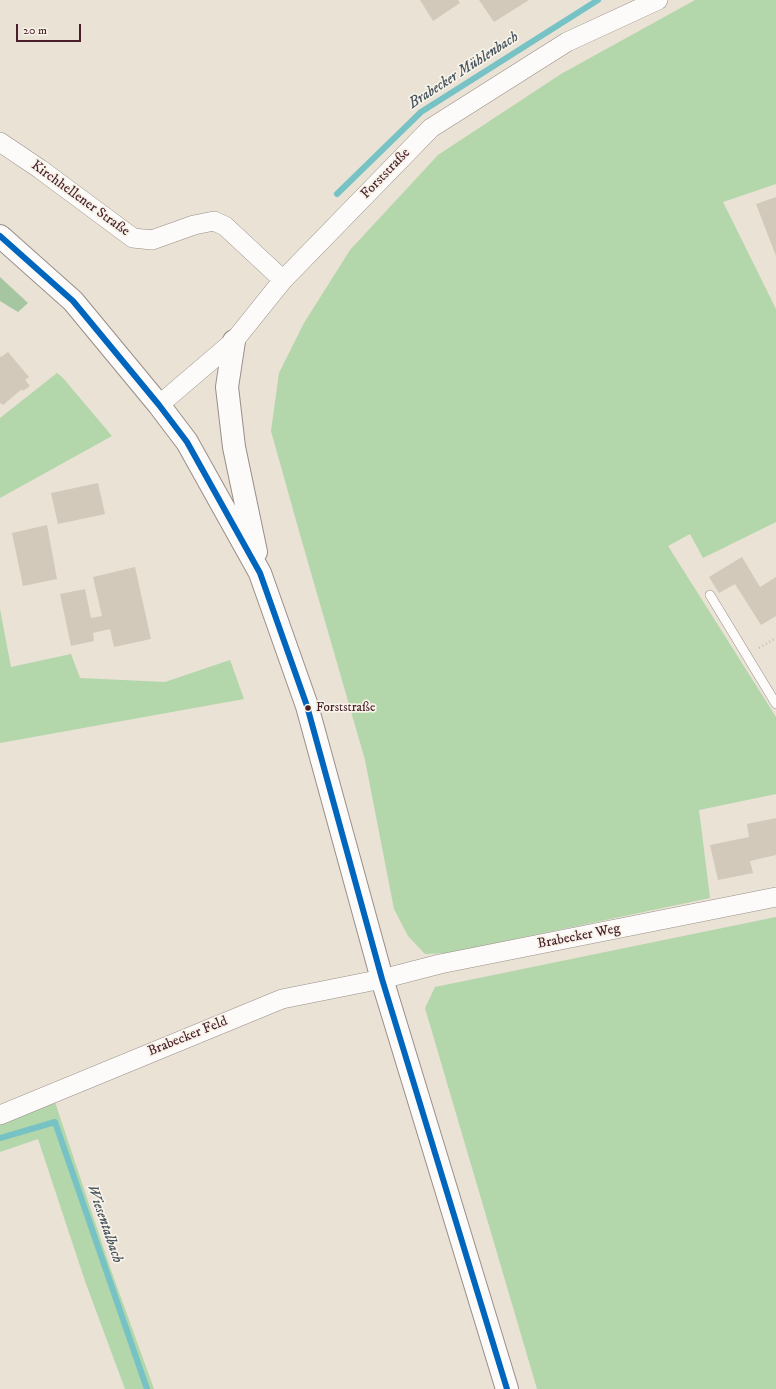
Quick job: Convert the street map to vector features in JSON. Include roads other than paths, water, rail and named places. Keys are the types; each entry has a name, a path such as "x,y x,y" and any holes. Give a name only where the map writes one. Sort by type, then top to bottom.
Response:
{"main road":[{"path":"0,236 73,301 159,405 187,442 260,573"},
{"path":"234,341 227,388 234,447 260,573 307,706 382,979 507,1389"}],"street":[{"name":"Forststraße","path":"159,405 234,341 283,280 431,128 567,42 658,0"},
{"name":"Kirchhellener Straße","path":"0,142 40,169 133,238 152,240 194,225 214,221 225,226 283,280"},
{"name":"Brabecker Weg","path":"382,979 440,964 776,897"},
{"name":"Brabecker Feld","path":"0,1115 282,998 382,979"}],"lane":[{"path":"710,595 776,704"}],"waterway":[{"name":"Brabecker Mühlenbach","path":"337,194 421,112 598,0"},
{"name":"Wiesentalbach","path":"0,1138 55,1122 147,1389"}],"place":[{"name":"Forststraße","path":"308,708"}]}
